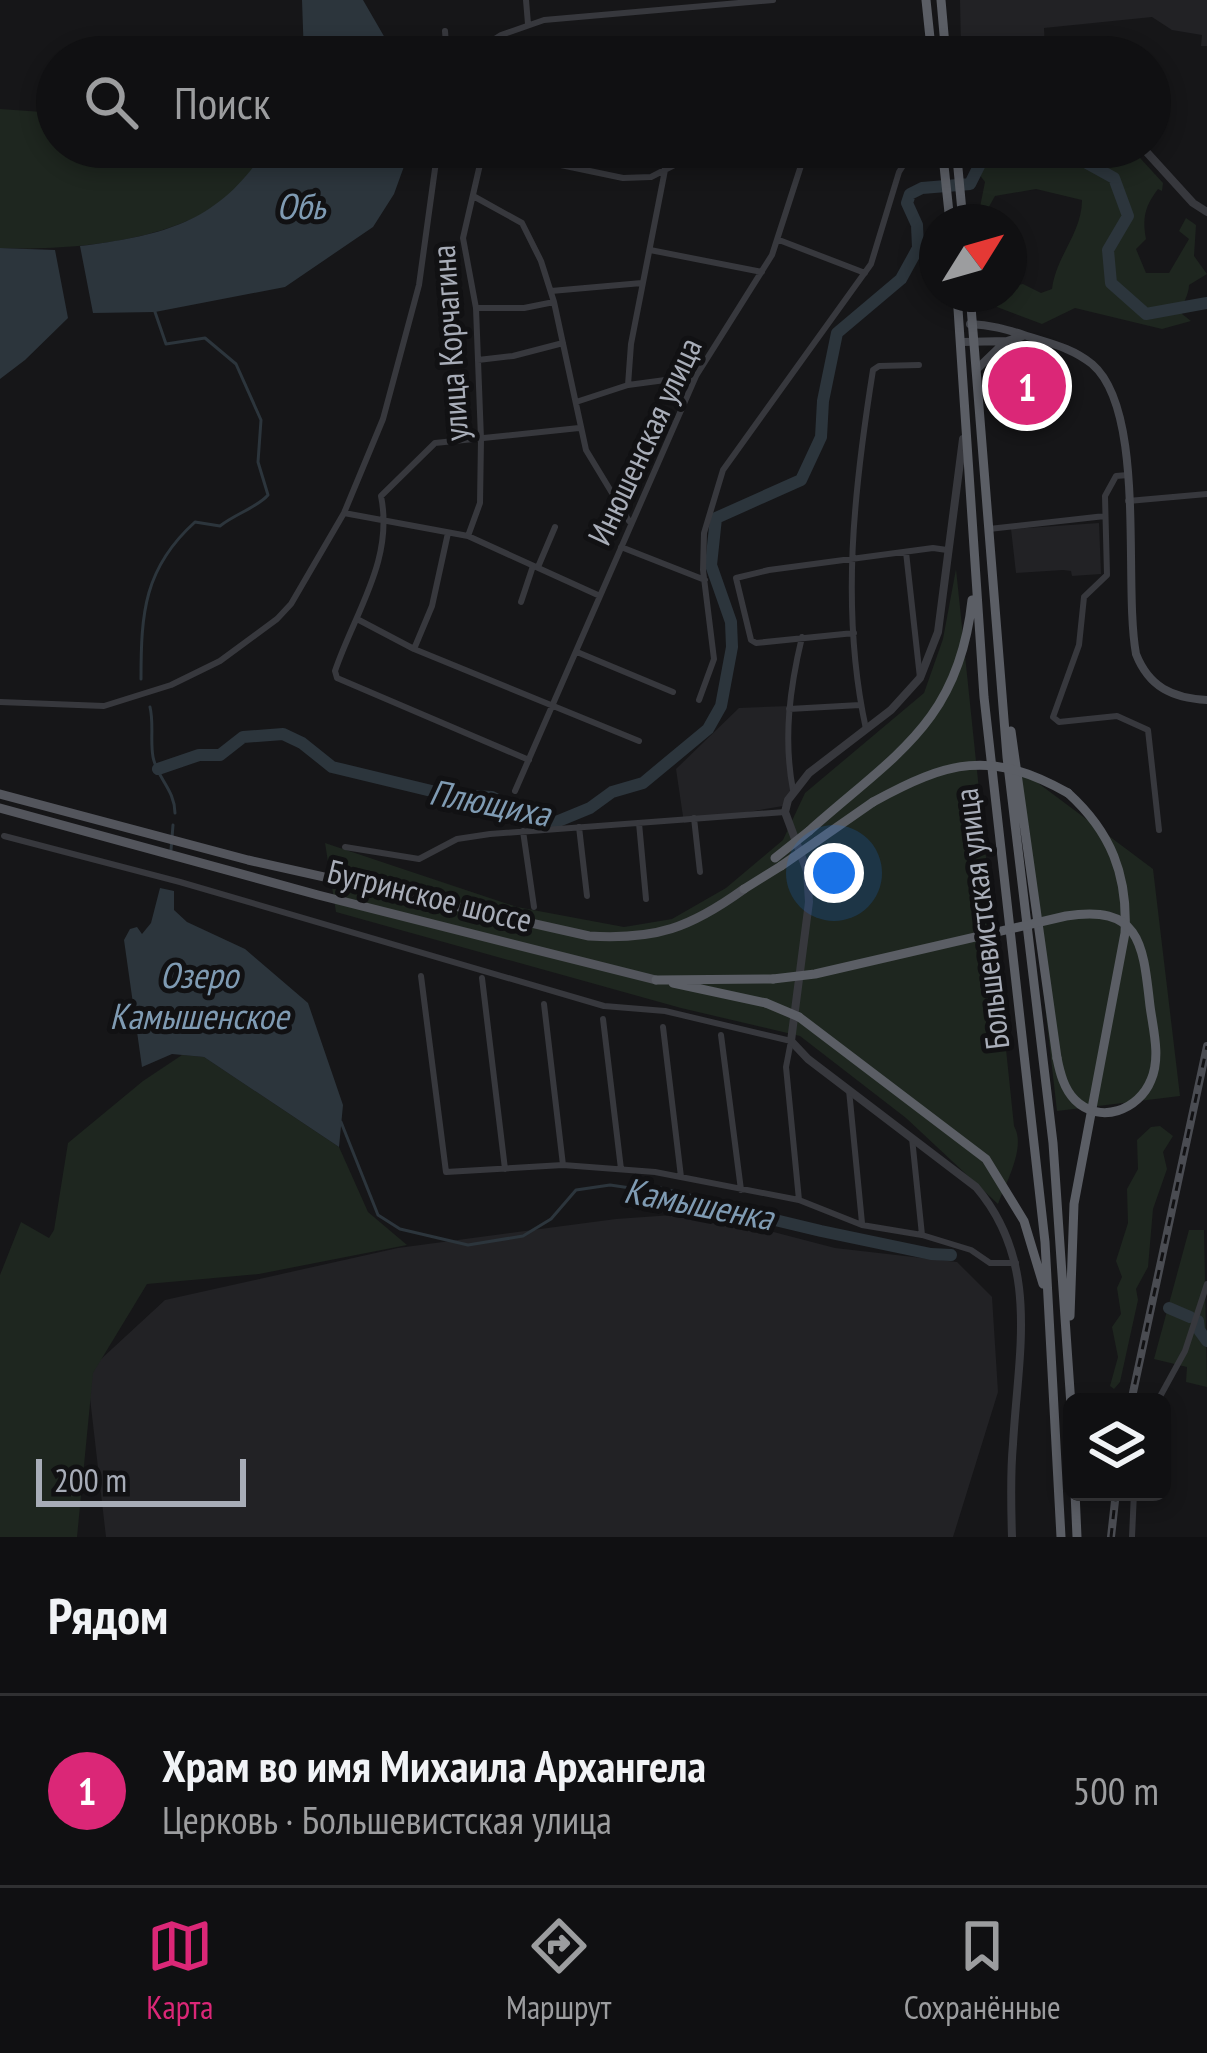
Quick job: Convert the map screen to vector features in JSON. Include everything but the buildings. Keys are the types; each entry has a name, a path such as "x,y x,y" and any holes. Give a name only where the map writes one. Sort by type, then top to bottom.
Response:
{"highway":[{"path":"926,0 929,36"},
{"path":"941,0 944,36"},
{"path":"944,168 948,204"},
{"path":"958,168 962,204"},
{"name":"Большевистская улица","path":"959,312 976,370 1018,860 1053,1143 1070,1393"},
{"name":"Большевистская улица","path":"972,312 966,422 984,697 1045,1242 1061,1537"},
{"path":"744,889 913,740 936,714 962,655 975,570"},
{"path":"656,980 815,974 1066,916 1092,912 1113,916 1132,930 1143,951 1156,1061 1150,1084 1126,1108 1105,1113 1080,1105 1066,1089 1057,1058 998,646"},
{"path":"778,862 911,782 946,769 984,764 1015,768 1068,793 1108,839 1126,901 1125,933 1074,1204 1067,1345"},
{"path":"656,980 766,1003 799,1017 986,1159 1024,1220 1049,1319"},
{"path":"1075,1501 1076,1537"}],"main road":[{"path":"980,312 990,325"},
{"path":"960,325 990,325 1051,341 1079,355 1109,385 1122,428 1128,475 1134,640 1140,663 1163,690 1207,700"},
{"path":"968,342 1007,341 1024,335"},
{"path":"976,370 1007,341"},
{"path":"0,794 194,846 590,937 631,939 664,934 698,920 744,889"},
{"name":"Бугринское шоссе","path":"0,808 656,980"}],"street":[{"path":"526,0 528,24"},
{"path":"502,36 528,24 773,0"},
{"path":"445,32 445,36"},
{"path":"0,702 104,706 171,685 220,661 277,620 291,604 344,512 383,419 419,285 435,168"},
{"name":"улица Корчагина","path":"469,536 480,503 481,440 476,308 463,238 481,168"},
{"path":"577,168 622,178 651,177 669,168"},
{"name":"Инюшенская улица","path":"515,791 696,376 779,240 801,168"},
{"path":"699,700 714,659 704,533 723,470 865,273 880,241 902,168"},
{"path":"1161,168 1207,212"},
{"path":"628,385 665,170"},
{"path":"475,197 522,223 551,291 579,428 597,472 630,522"},
{"path":"779,240 865,273"},
{"path":"650,250 762,272"},
{"path":"551,291 643,284"},
{"path":"476,308 524,308 554,302"},
{"path":"478,360 563,343"},
{"path":"866,729 860,705 850,560 873,370 919,365"},
{"path":"576,402 628,385 696,376"},
{"path":"793,790 903,699 920,678 938,632 966,422"},
{"path":"529,760 337,677 340,654 382,555 381,496 427,447 579,428"},
{"path":"1128,475 1116,476 1109,485 1107,575 1084,597 1078,645 1053,714 1059,722 1117,716 1148,730 1160,830"},
{"path":"1129,501 1207,494"},
{"path":"344,512 469,536 600,596"},
{"path":"988,529 1105,517"},
{"path":"520,602 555,527"},
{"path":"414,649 432,606 448,533"},
{"path":"622,547 705,580"},
{"path":"854,633 751,640 736,578 946,550"},
{"path":"906,552 920,678"},
{"path":"357,619 414,649 639,741"},
{"path":"799,1200 786,1067 809,902 807,871 785,812 793,790 790,682 802,637"},
{"path":"577,652 673,692"},
{"path":"789,709 860,705"},
{"path":"345,847 419,859 457,838 785,812"},
{"path":"694,818 700,872"},
{"path":"639,823 646,899"},
{"path":"579,827 587,896"},
{"path":"523,831 534,907"},
{"path":"4,836 604,1006 665,1011 791,1041 976,1187 997,1211 1016,1263 1023,1351 1012,1444 1012,1537"},
{"path":"421,976 446,1172 563,1165 681,1177 799,1200 862,1225 922,1235 971,1250 990,1263 1016,1263"},
{"path":"482,977 505,1169"},
{"path":"544,1004 563,1165"},
{"path":"603,1019 621,1169"},
{"path":"663,1028 681,1177"},
{"path":"722,1035 741,1190"},
{"path":"849,1090 862,1225"},
{"path":"912,1138 922,1235"},
{"path":"1161,1393 1185,1351 1207,1284"},
{"path":"1132,1537 1134,1501"}],"shaded area":[{"path":"960,0 1207,0 1207,46 1201,46 1202,35 1172,30 1152,17 1044,28 1044,36 961,36"},
{"path":"0,109 36,112 36,168 254,168 225,200 166,229 97,244 0,248"},
{"path":"974,168 1149,168 1163,183 1162,191 1158,189 1150,201 1146,239 1136,249 1146,273 1169,273 1189,239 1179,231 1186,218 1196,225 1194,256 1207,274 1189,285 1182,314 1191,321 1162,329 1075,308 1042,324 1010,312 1027,312 1027,286 1041,293 1052,289 1082,200 1036,189 995,196 990,204 981,204 985,182"},
{"path":"1099,523 1101,574 1016,573 1011,529"},
{"path":"956,569 1018,1144 998,1204 906,1118 800,1036 681,1008 336,912 325,843 517,907 624,927 672,919 726,888 783,840 805,793 924,693 943,639"},
{"path":"789,706 791,798 783,806 684,823 676,769 739,708"},
{"path":"1018,768 1153,869 1180,1096 1057,1111"},
{"path":"182,1055 204,1057 339,1147 368,1212 407,1245 259,1274 147,1284 93,1373 77,1537 0,1537 0,1275 21,1222 49,1238 54,1230 68,1143"},
{"path":"1160,1126 1173,1136 1163,1152 1167,1169 1153,1209 1148,1267 1136,1289 1138,1300 1120,1382 1114,1389 1110,1386 1118,1357 1112,1327 1121,1314 1117,1288 1122,1277 1116,1261 1128,1223 1127,1189 1138,1169 1137,1140 1151,1127"},
{"path":"701,1213 835,1248 957,1262 992,1297 998,1392 953,1537 106,1537 87,1372 165,1300 398,1248 616,1219"},
{"path":"1189,1230 1204,1230 1207,1387 1186,1382 1187,1367 1154,1359"}],"water":[{"path":"302,0 363,0 384,36 303,36"},
{"name":"Обь","path":"252,168 403,168 373,227 285,287 155,312 93,313 80,246 138,237 187,221 209,209"},
{"path":"0,248 55,250 68,318 0,379"},
{"name":"Озеро Камышенское","path":"160,888 174,891 174,910 187,922 245,949 308,1003 343,1105 339,1147 204,1057 172,1054 142,1067 124,940 130,929 137,927 142,934 151,923"}],"waterway":[{"name":"Плющиха","path":"158,769 199,755 220,755 243,737 283,734 332,767 444,794 492,797 524,814 556,822 590,808 612,792 643,783 708,729 721,706 732,647 731,622 711,565 716,518 801,480 821,437 837,333 901,279 918,248 917,225 907,203 910,194 922,188 970,184 978,168"},
{"name":"Плющиха","path":"1096,168 1114,178 1128,216 1108,250 1111,283 1146,314 1207,303"},
{"name":"Плющиха","path":"141,679 145,612 165,557 195,522 220,526 268,495 258,462 261,420 236,364 205,338 166,344 155,312"},
{"name":"Плющиха","path":"150,707 153,757 175,813"},
{"path":"171,850 173,825"},
{"name":"Камышенка","path":"341,1122 378,1215 400,1229 468,1245 523,1236 551,1219 576,1190 610,1185 658,1192"},
{"name":"Камышенка","path":"658,1192 821,1231 951,1255"},
{"name":"Камышенка","path":"1169,1308 1190,1317"},
{"name":"Камышенка","path":"1198,1321 1207,1341"}],"railway":[{"path":"1133,1393 1207,1046"},
{"path":"1111,1537 1115,1501"}],"place":[{"name":"Храм во имя Михаила Архангела","path":"1027,386"}]}
